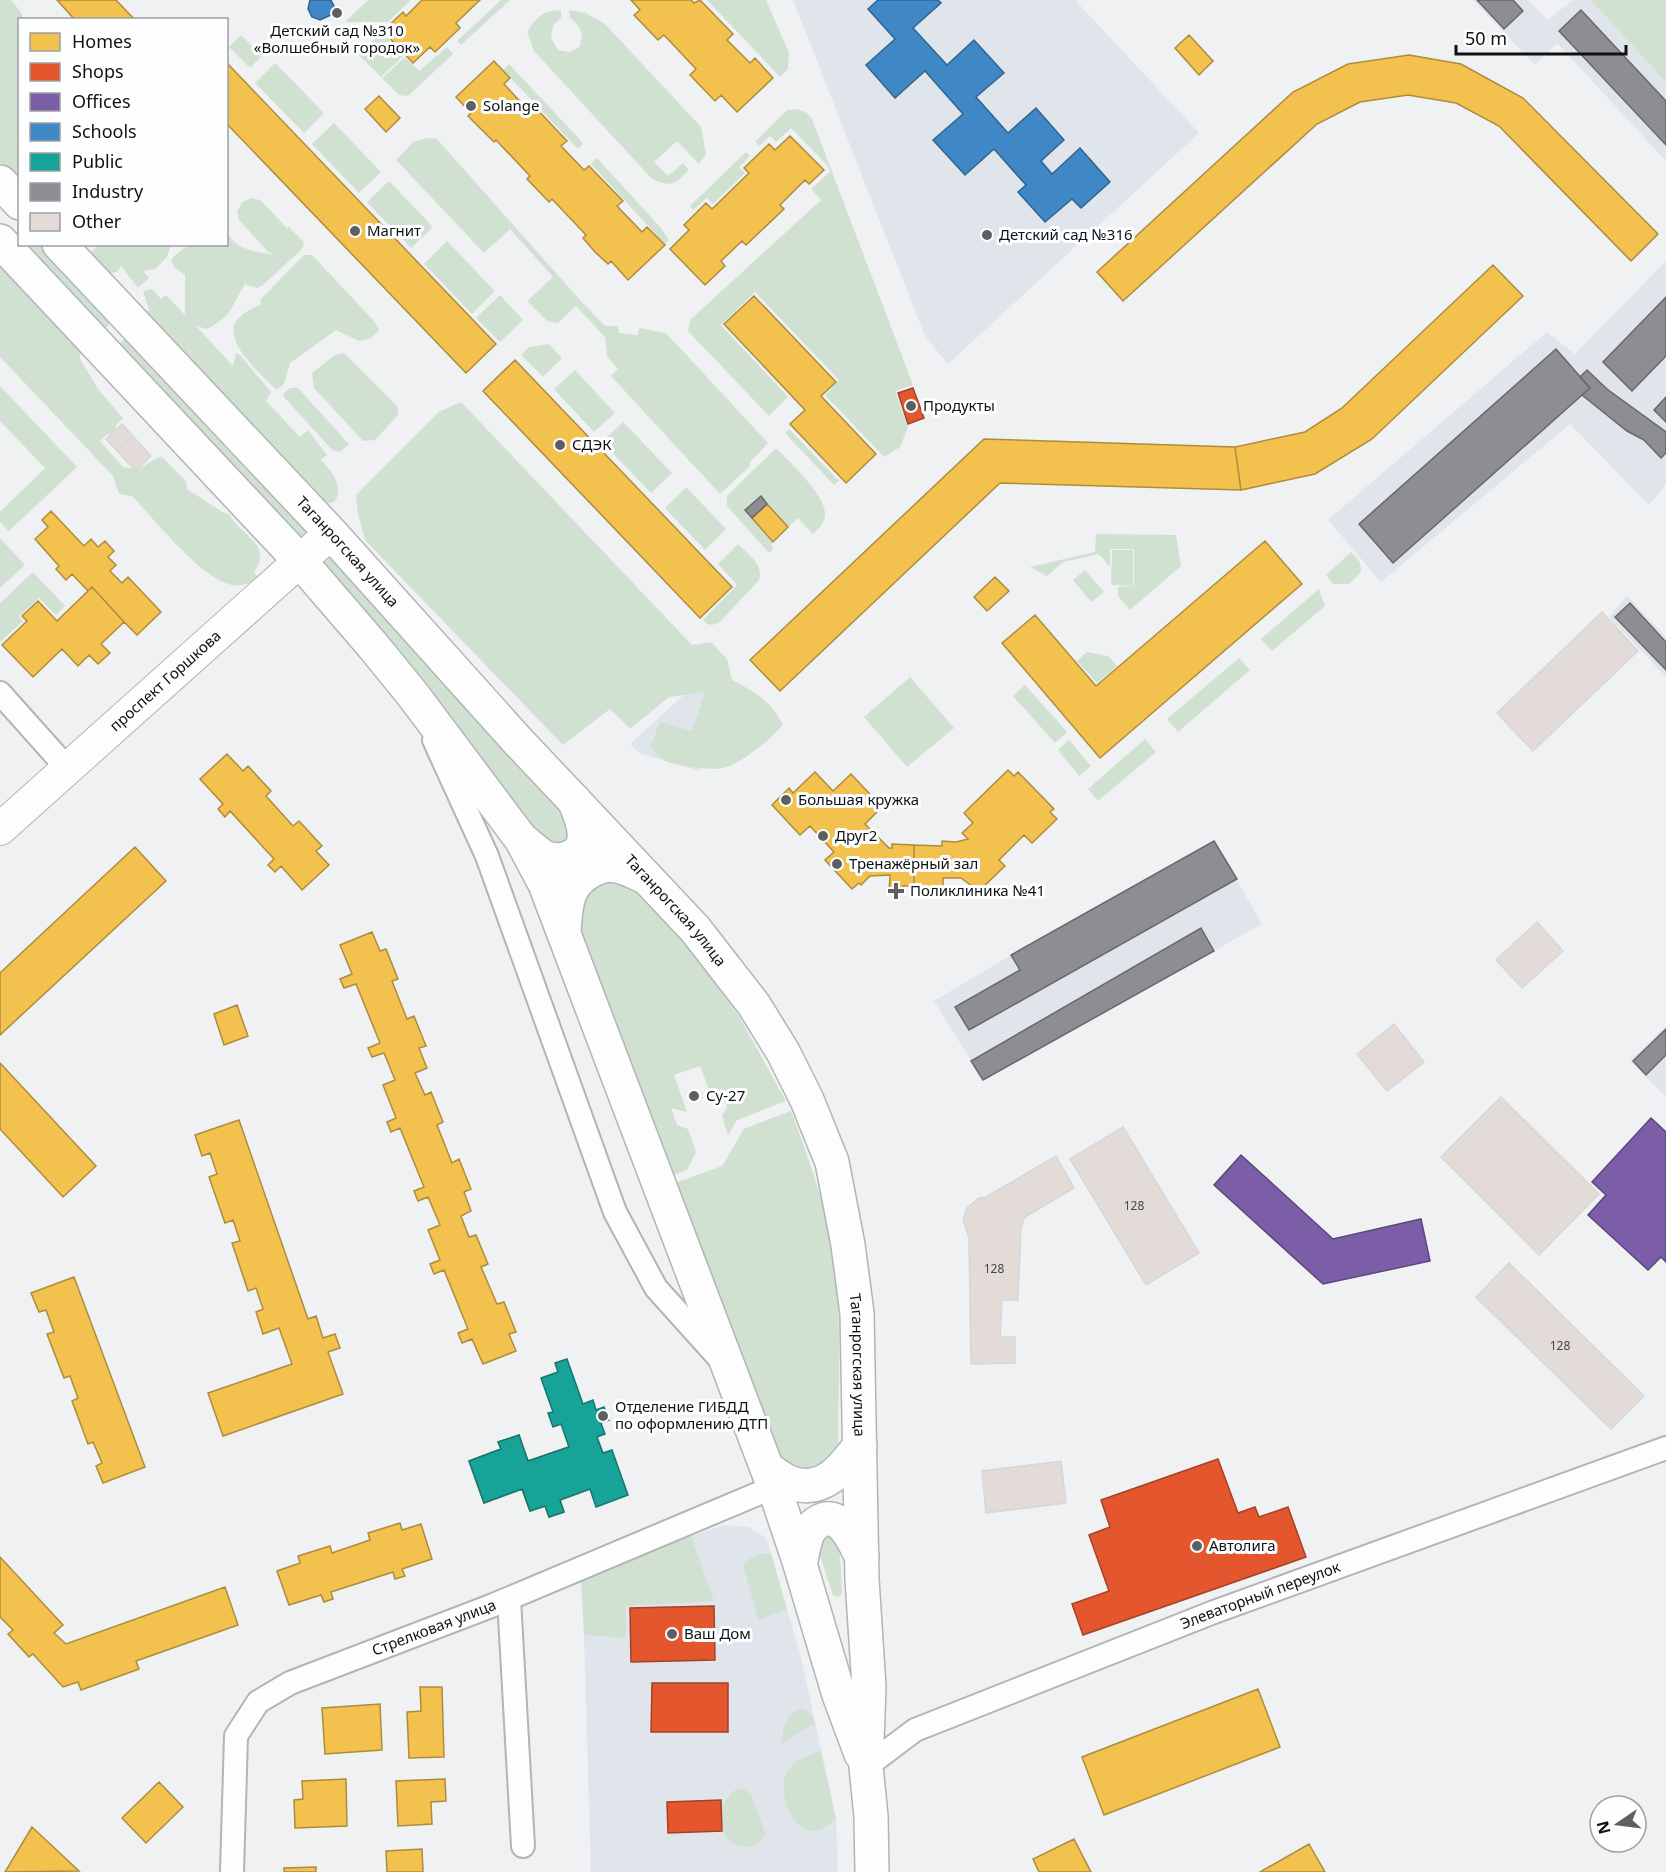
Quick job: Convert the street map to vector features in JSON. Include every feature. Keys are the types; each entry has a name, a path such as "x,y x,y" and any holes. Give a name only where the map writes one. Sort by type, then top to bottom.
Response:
{"main road":[{"path":"0,182 18,200"},
{"name":"Таганрогская улица","path":"0,241 300,561 413,695 521,839 545,884 770,1477 800,1564 839,1695 866,1767"},
{"name":"Таганрогская улица","path":"60,246 331,534 516,739 695,929 754,1005 783,1052 807,1100 832,1162 848,1245 857,1313 864,1623 869,1687 866,1767 871,1816 872,1872"},
{"path":"521,839 545,857 553,859 569,858 578,853 584,840 584,822 573,799"},
{"path":"564,934 566,903 570,891 576,881 586,874 606,866 616,866 647,878"},
{"path":"770,1477 804,1485 832,1479 860,1445"},
{"path":"800,1564 810,1530 818,1522 826,1519 836,1520 847,1529 862,1557"}],"street":[{"name":"проспект Горшкова","path":"0,830 331,534"},
{"path":"0,693 67,768"},
{"path":"413,695 486,856 615,1212 656,1288 730,1370"},
{"name":"Элеваторный переулок","path":"866,1767 915,1730 1214,1612 1666,1448"},
{"name":"Стрелковая улица","path":"232,1872 236,1736 258,1702 290,1683 509,1599 770,1477"},
{"path":"509,1599 522,1846"}],"shaded area":[{"name":"Детский сад №316","path":"793,0 1075,0 1199,133 948,364 925,336"},
{"path":"1473,0 1528,0 1547,20 1573,0 1666,0 1666,161 1557,43 1535,65"},
{"path":"1666,261 1666,484 1649,505 1570,424 1381,582 1328,520 1547,332 1575,354"},
{"path":"1627,596 1666,637 1666,677 1609,617"},
{"path":"698,682 709,695 700,771 639,753 630,744"},
{"path":"1214,841 1262,924 983,1080 934,1001"},
{"path":"1666,1026 1666,1097 1630,1061"},
{"path":"723,1525 749,1527 766,1538 801,1657 836,1819 838,1872 591,1872 581,1577"}],"green space":[{"path":"0,0 11,0 24,18 18,18 18,182 0,162"},
{"path":"368,0 411,0 388,22 345,22"},
{"path":"501,0 510,0 461,45 457,41"},
{"path":"707,0 766,0 789,53 788,69 780,77"},
{"path":"1591,0 1666,0 1666,82"},
{"path":"561,10 561,18 553,26 551,38 558,50 570,52 580,46 582,33 570,18 569,10 586,13 605,24 701,127 706,154 699,164 677,141 654,162 668,176 683,163 689,170 680,179 668,184 652,179 534,51 527,32 530,27 544,13"},
{"path":"382,32 403,56 381,77 358,54"},
{"path":"241,35 262,56 250,68 229,47"},
{"path":"447,47 453,54 408,96 399,95 382,78 405,57 419,71"},
{"path":"275,63 324,113 304,133 255,83"},
{"path":"509,64 583,143 578,149 503,70"},
{"path":"797,109 807,113 812,119 913,385 895,391 908,427 900,447 884,457 825,395 839,380 755,292 721,325 788,397 769,416 688,331 690,320 821,200 811,189 830,172 828,166 791,128 776,142 770,136 759,146 755,142 787,110"},
{"path":"334,123 381,172 359,193 312,144"},
{"path":"426,138 437,139 605,326 618,326 619,333 638,335 639,328 666,333 768,443 750,462 750,466 720,494 611,376 618,369 606,355 605,337 576,306 558,323 547,321 527,301 553,277 510,229 484,253 396,160 413,142"},
{"path":"746,152 750,156 739,167 745,173 713,204 707,198 693,210 690,206"},
{"path":"597,158 661,228 669,240 665,244 591,164"},
{"path":"389,181 433,227 411,248 367,202"},
{"path":"251,198 260,200 304,242 302,249 263,285 257,288 245,284 231,310 216,324 207,329 196,326 233,366 236,353 239,354 271,392 266,401 300,437 308,430 327,455 321,460 333,474 338,485 334,502 326,504 144,316 149,309 143,291 152,289 161,299 166,295 185,315 185,275 175,268 171,260 177,253 189,246 228,246 228,232 234,242 246,249 273,254 267,251 239,220 237,212 242,202"},
{"path":"447,241 495,291 472,314 424,264"},
{"path":"22,246 43,246 113,321 103,331"},
{"path":"98,246 171,246 167,257 155,269 143,271 149,278 138,288 121,266 117,272 105,274 90,253"},
{"path":"304,255 312,255 374,321 379,330 371,338 359,341 336,330 290,363 284,384 276,390 245,357 234,338 234,328 239,317 261,304 260,300"},
{"path":"0,261 84,350 79,357 98,389 123,418 116,425 115,432 106,435 100,441 123,467 139,469 162,457 186,481 187,489 229,514 258,547 259,562 254,572 259,578 246,584 232,585 207,572 193,561 132,496 119,494 113,476 0,357"},
{"path":"500,295 523,320 500,342 476,318"},
{"path":"127,336 308,532 303,536 297,535 117,346"},
{"path":"549,344 562,358 543,377 521,355 529,347"},
{"path":"344,353 398,407 398,415 375,440 363,441 314,388 312,373 335,355"},
{"path":"575,370 615,413 594,432 554,389"},
{"path":"0,386 77,467 9,531 0,522 0,512 45,468 0,421"},
{"path":"290,388 298,388 349,444 340,452 332,450 285,398 283,394"},
{"path":"461,402 692,645 711,642 727,659 732,680 762,698 778,716 783,725 771,737 747,756 723,768 687,766 663,759 650,747 660,722 692,731 705,692 669,697 630,729 610,709 563,745 365,540 356,495 439,412"},
{"path":"623,422 672,473 651,493 602,442"},
{"path":"789,429 839,481 834,485 785,433"},
{"path":"776,448 813,488 823,506 825,517 823,523 813,534 798,518 788,527 761,496 745,510 773,542 771,545 774,548 769,553 727,506 727,496"},
{"path":"686,487 726,529 705,550 665,508"},
{"path":"1096,534 1176,535 1181,566 1130,610 1118,596 1118,587 1134,586 1134,549 1110,549 1110,565 1107,565 1098,554 1063,562 1047,576 1030,567 1095,552"},
{"path":"0,538 25,565 0,588"},
{"path":"738,544 757,564 759,580 720,622 709,624 703,620 737,585 718,564"},
{"path":"1112,550 1133,550 1133,586 1111,585"},
{"path":"1351,552 1360,562 1361,572 1349,584 1333,584 1326,575"},
{"path":"330,555 579,831 555,856 325,568 324,558"},
{"path":"1085,570 1104,592 1091,602 1073,580"},
{"path":"33,572 65,606 56,615 39,598 19,616 23,621 0,642 0,603"},
{"path":"1319,589 1325,606 1272,651 1261,639"},
{"path":"1087,652 1108,656 1117,666 1097,683 1077,661"},
{"path":"1239,658 1250,670 1178,732 1167,719"},
{"path":"910,677 954,728 907,767 864,717"},
{"path":"1025,685 1067,732 1055,743 1013,696"},
{"path":"1145,739 1156,752 1098,801 1088,789"},
{"path":"1069,740 1091,766 1079,776 1058,750"},
{"path":"599,876 628,884 685,942 740,1018 786,1101 737,1120 728,1135 722,1116 727,1107 722,1088 713,1100 700,1066 674,1075 687,1112 671,1108 677,1125 688,1129 696,1152 687,1170 669,1177 571,909"},
{"path":"791,1111 821,1197 833,1251 839,1327 838,1456 829,1470 784,1473 672,1184 722,1166 744,1129"},
{"path":"829,1532 839,1537 842,1593 839,1597 833,1595 816,1544"},
{"path":"691,1536 714,1601 626,1606 626,1638 584,1635 581,1577"},
{"path":"771,1553 787,1609 758,1620 743,1565 755,1556"},
{"path":"799,1709 810,1713 815,1723 782,1743 785,1723"},
{"path":"821,1751 836,1819 821,1829 811,1831 796,1822 786,1805 785,1776 796,1762"},
{"path":"740,1788 745,1789 752,1796 765,1833 759,1843 752,1846 744,1847 731,1842 725,1836 723,1829 722,1806 732,1792"}],"building: Homes":[{"path":"57,0 116,0 133,18 73,18"},
{"path":"422,0 480,0 456,23 460,28 435,52 430,47 413,63 383,31 403,12 406,16"},
{"path":"631,0 691,0 694,3 700,0 733,34 727,40 750,63 755,58 773,78 737,112 721,95 715,101 690,75 696,69 664,35 658,40 634,15 640,10"},
{"path":"1189,35 1213,61 1199,75 1175,48"},
{"path":"1409,55 1461,64 1523,98 1658,234 1631,261 1499,126 1456,103 1408,95 1360,102 1317,124 1123,301 1097,272 1293,92 1348,64"},
{"path":"494,61 510,78 504,84 527,109 532,104 567,141 561,146 584,170 589,166 623,201 617,206 642,232 647,227 665,245 628,280 611,261 608,264 595,252 583,238 586,235 552,199 549,202 527,179 530,176 496,140 494,142 468,116 471,113 456,97"},
{"path":"228,64 496,344 466,373 228,125"},
{"path":"379,96 400,118 386,132 365,109"},
{"path":"790,136 824,170 809,184 805,180 780,205 784,209 746,245 742,241 721,261 725,266 705,285 670,249 689,230 684,225 706,203 712,209 749,173 744,168 769,144 775,150"},
{"path":"1493,265 1523,296 1372,439 1315,474 1241,490 1235,447 1305,432 1342,408"},
{"path":"754,296 836,382 821,396 876,454 846,483 790,424 805,410 724,324"},
{"path":"515,360 732,587 700,618 483,391"},
{"path":"984,439 1235,447 1241,490 1000,483 780,691 750,660"},
{"path":"767,504 788,527 773,542 752,518"},
{"path":"51,511 84,546 91,539 98,547 105,541 114,551 108,557 116,565 110,571 122,583 128,577 161,612 137,635 124,622 101,644 110,653 98,664 89,655 78,666 62,649 33,677 2,645 27,621 22,616 38,601 57,621 88,591 72,574 66,580 56,569 59,566 35,539 48,527 42,520"},
{"path":"1265,541 1302,584 1100,758 1002,643 1035,615 1096,686"},
{"path":"995,577 1009,591 987,611 974,597"},
{"path":"92,587 124,622 101,644 110,653 98,664 89,655 78,666 62,649 33,677 2,645 27,621 22,616 38,601 57,621"},
{"path":"227,754 243,771 248,766 271,791 266,796 293,826 299,821 322,846 316,851 329,865 302,890 281,866 275,872 268,865 274,859 230,811 225,817 218,809 223,804 200,779"},
{"path":"1008,770 1014,776 1018,772 1054,809 1050,812 1057,819 1032,843 1024,835 999,860 1005,866 979,891 961,878 943,878 943,894 929,894 929,887 914,886 914,845 942,846 942,841 956,842 968,839 962,833 973,823 964,813"},
{"path":"815,772 833,791 851,774 882,807 865,824 889,848 892,848 892,844 914,845 914,886 903,886 903,893 889,893 890,875 870,876 861,885 859,883 852,889 825,860 834,852 810,826 800,835 772,805 789,788 793,793"},
{"path":"135,847 166,881 0,1035 0,973"},
{"path":"372,932 380,951 386,949 398,979 392,981 407,1019 414,1016 426,1046 419,1048 427,1068 415,1073 425,1095 431,1092 443,1122 437,1125 452,1163 459,1159 471,1189 464,1192 471,1211 461,1216 469,1237 476,1235 488,1264 481,1267 497,1304 504,1302 516,1332 509,1334 516,1351 483,1364 472,1339 462,1343 458,1333 468,1329 444,1270 434,1274 430,1264 440,1260 428,1230 440,1225 428,1197 418,1201 414,1191 424,1187 400,1128 391,1132 387,1122 396,1118 383,1085 395,1080 384,1053 372,1057 368,1048 380,1043 356,984 344,988 340,979 352,974 340,945"},
{"path":"237,1005 248,1036 224,1045 214,1014"},
{"path":"0,1063 96,1166 63,1197 0,1129"},
{"path":"239,1120 308,1319 316,1316 323,1338 335,1334 340,1348 328,1352 343,1394 223,1436 208,1393 292,1364 279,1328 263,1334 256,1312 263,1309 256,1288 248,1291 232,1243 240,1241 233,1220 225,1223 209,1177 217,1174 210,1153 202,1156 195,1135"},
{"path":"74,1277 145,1467 103,1483 96,1466 102,1463 93,1442 88,1444 72,1401 78,1398 70,1376 64,1378 47,1334 54,1332 46,1310 39,1312 31,1293"},
{"path":"519,1435 528,1461 574,1445 590,1489 560,1500 564,1512 549,1517 545,1506 530,1511 522,1489 484,1503 469,1461 501,1449 498,1442"},
{"path":"400,1523 402,1530 421,1524 432,1559 402,1569 405,1576 395,1579 393,1572 331,1592 333,1599 324,1602 321,1595 289,1605 277,1571 300,1563 298,1556 330,1546 332,1553 370,1540 368,1533"},
{"path":"0,1557 63,1625 54,1633 66,1644 225,1587 238,1625 136,1661 139,1669 81,1690 78,1682 63,1687 33,1654 29,1657 8,1634 13,1630 0,1617"},
{"path":"420,1687 442,1687 444,1757 409,1758 407,1712 421,1711"},
{"path":"1258,1689 1280,1747 1104,1815 1082,1757"},
{"path":"380,1704 382,1750 325,1754 322,1708"},
{"path":"346,1779 347,1826 295,1828 294,1800 303,1799 302,1781"},
{"path":"445,1779 446,1801 431,1802 432,1824 398,1826 396,1781"},
{"path":"159,1782 183,1807 146,1843 122,1818"},
{"path":"32,1827 79,1871 5,1872"},
{"path":"1074,1839 1091,1872 1039,1872 1033,1859"},
{"path":"1309,1844 1325,1872 1260,1872"},
{"path":"422,1849 423,1872 387,1872 386,1851"},
{"path":"316,1867 316,1872 284,1872 284,1868"}],"building: Shops":[{"name":"Продукты","path":"913,388 924,418 908,424 898,393"},
{"name":"Автолига","path":"1218,1459 1238,1513 1255,1507 1259,1517 1288,1507 1306,1557 1083,1635 1072,1604 1109,1591 1089,1535 1110,1527 1101,1500"},
{"name":"Ваш Дом","path":"714,1606 715,1660 631,1662 630,1608"},
{"path":"652,1683 728,1683 728,1732 651,1732"},
{"path":"721,1800 722,1831 668,1833 667,1802"}],"building: Offices":[{"path":"1651,1118 1666,1132 1666,1262 1661,1257 1648,1270 1588,1215 1606,1195 1592,1182"},
{"path":"1241,1155 1333,1239 1421,1219 1430,1261 1323,1284 1214,1185"}],"building: Schools":[{"path":"310,0 331,0 334,6 331,15 320,20 312,17 308,9"},
{"path":"878,0 938,0 941,3 913,28 947,65 974,40 1004,73 976,97 1008,133 1036,108 1064,140 1041,161 1052,174 1080,148 1110,182 1081,208 1072,199 1045,222 1018,192 1026,185 994,149 965,175 933,140 963,114 925,71 895,98 866,65 895,39 868,9"}],"building: Public":[{"path":"567,1359 583,1404 593,1400 596,1410 604,1407 609,1420 601,1423 605,1434 597,1437 603,1453 612,1450 628,1495 596,1507 590,1489 560,1500 564,1512 549,1517 545,1506 530,1511 522,1489 484,1503 469,1461 501,1449 498,1442 519,1435 528,1461 569,1447 561,1424 553,1427 548,1413 553,1412 541,1378 558,1372 555,1363"}],"building: Industry":[{"path":"1477,0 1513,0 1523,11 1504,29"},
{"path":"1581,10 1666,101 1666,145 1559,31"},
{"path":"1666,297 1666,356 1632,391 1603,362"},
{"path":"1556,349 1590,388 1393,563 1359,524"},
{"path":"1587,370 1607,389 1666,432 1666,453 1661,458 1644,440 1627,431 1582,395 1590,388 1580,377"},
{"path":"1666,397 1666,422 1654,410"},
{"path":"761,496 767,504 752,518 745,510"},
{"path":"1630,603 1666,642 1666,670 1615,617"},
{"path":"1214,841 1237,879 969,1030 955,1007 1020,970 1011,955"},
{"path":"1201,928 1214,951 983,1080 971,1061"},
{"path":"1666,1029 1666,1055 1646,1075 1633,1061"}],"building: Other":[{"path":"122,424 133,436 117,451 106,439"},
{"path":"133,436 151,456 136,471 117,451"},
{"path":"1602,612 1638,651 1533,751 1497,713"},
{"path":"1537,922 1563,951 1522,988 1496,960"},
{"path":"1394,1024 1424,1062 1387,1091 1357,1054"},
{"path":"1501,1097 1599,1194 1539,1255 1441,1157"},
{"path":"1123,1127 1199,1253 1146,1285 1070,1159"},
{"path":"1056,1156 1074,1188 1025,1217 1021,1227 1018,1300 1002,1300 1000,1337 1015,1337 1015,1363 971,1364 969,1238 963,1219 967,1208 979,1198 986,1197"},
{"path":"1509,1263 1644,1396 1611,1429 1476,1297"},
{"path":"1061,1461 1066,1503 986,1513 982,1471"}],"place":[{"name":"Детский сад №310 «Волшебный городок»","path":"337,13"},
{"name":"Solange","path":"471,106"},
{"name":"Магнит","path":"355,231"},
{"name":"Детский сад №316","path":"987,235"},
{"name":"Продукты","path":"911,406"},
{"name":"СДЭК","path":"560,445"},
{"name":"Большая кружка","path":"786,800"},
{"name":"Друг2","path":"823,836"},
{"name":"Тренажёрный зал","path":"837,864"},
{"name":"Поликлиника №41","path":"896,891"},
{"name":"Су-27","path":"694,1096"},
{"name":"Отделение ГИБДД по оформлению ДТП","path":"603,1416"},
{"name":"Автолига","path":"1197,1546"},
{"name":"Ваш Дом","path":"672,1634"}]}
